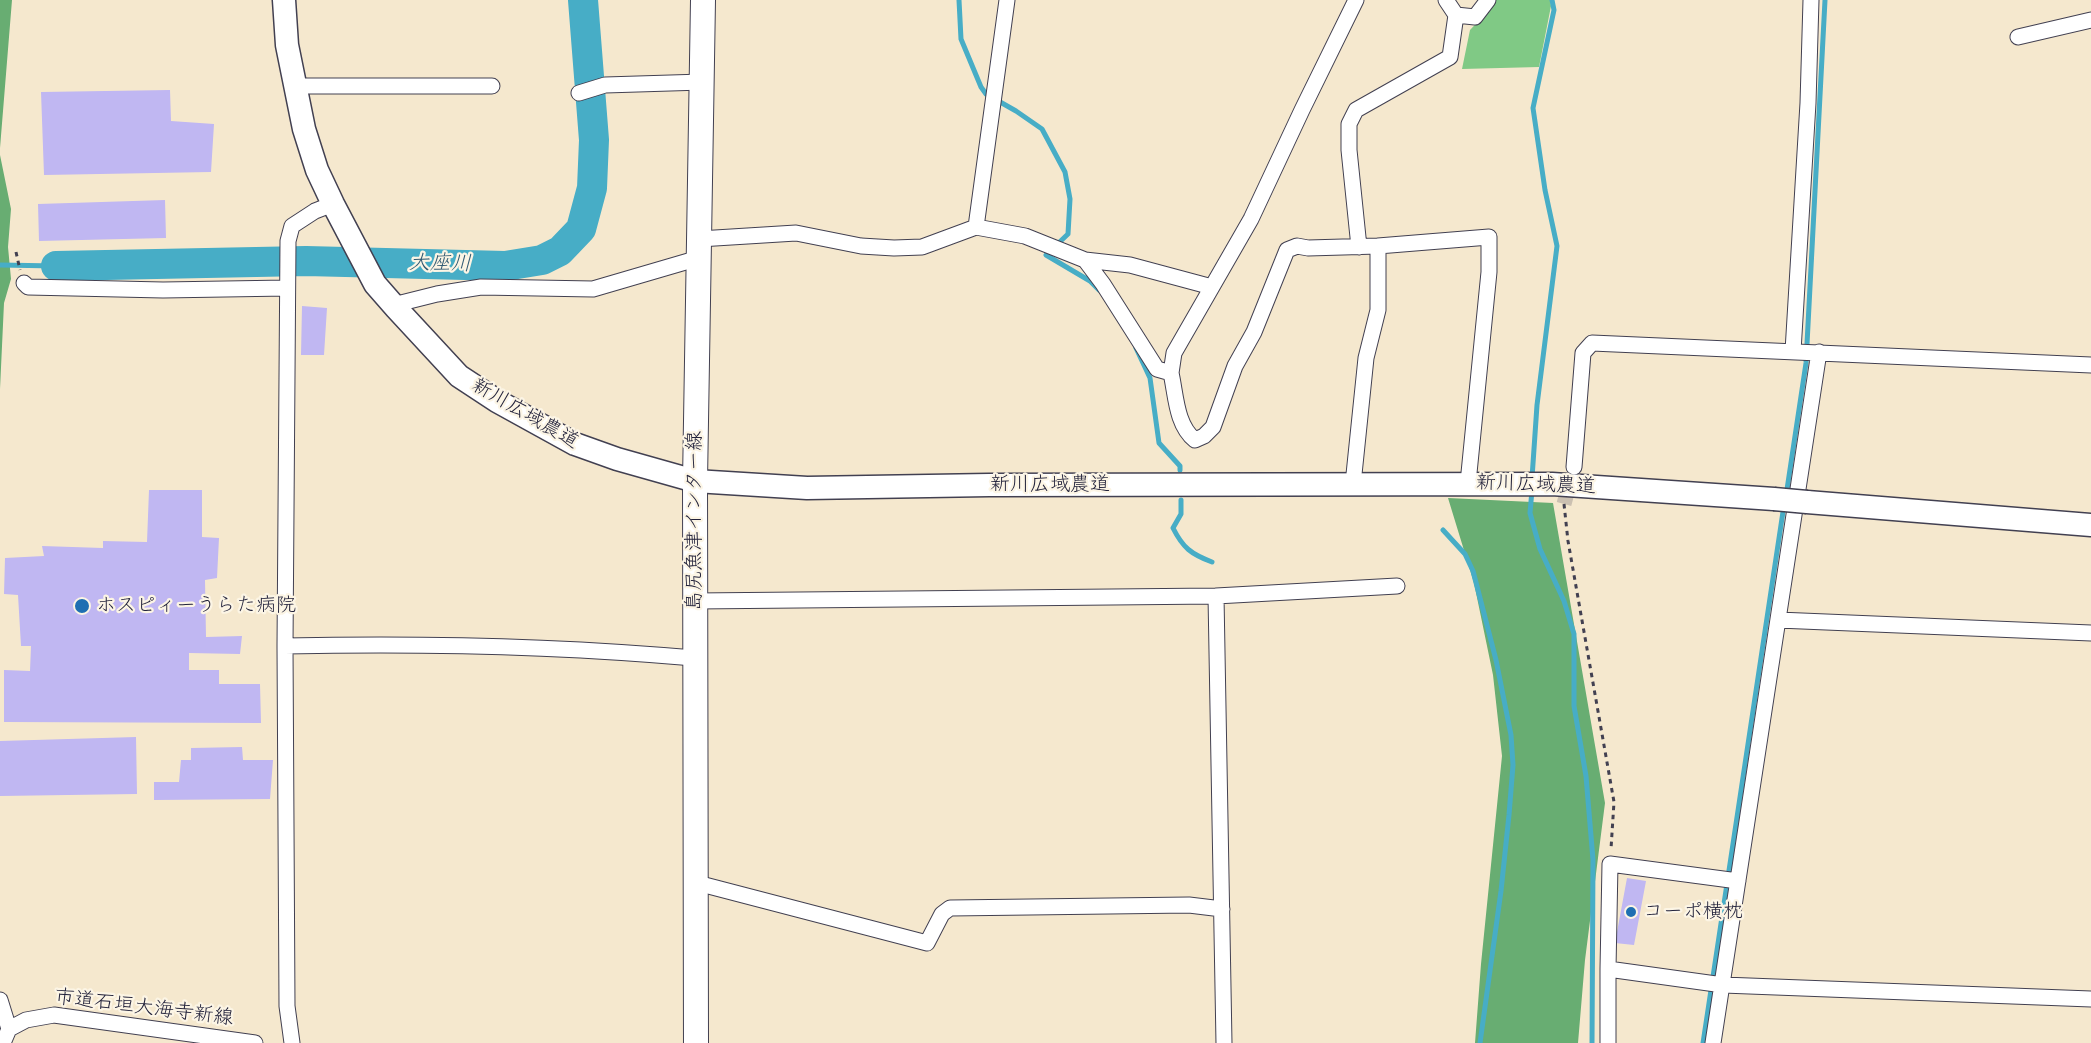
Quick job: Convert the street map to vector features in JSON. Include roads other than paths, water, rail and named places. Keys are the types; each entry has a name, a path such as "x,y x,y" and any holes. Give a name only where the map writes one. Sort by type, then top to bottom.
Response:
{"main road":[{"name":"島尻魚津インター線","path":"696,1043 695,481 704,0"}],"street":[{"name":"新川広域農道","path":"284,0 287,45 304,129 333,204 375,284 459,376 497,401 575,444 663,473 695,481 807,488 989,485 1532,484 1774,499 2091,525"},
{"path":"976,227 1007,0"},
{"path":"1356,0 1251,219 1174,353 1171,373 1182,424 1187,434 1195,440 1204,436 1213,427 1235,366 1254,332 1287,250 1297,246 1359,247 1489,237 1490,272 1468,483"},
{"path":"1359,247 1348,150 1349,124 1356,110 1450,57 1456,15 1446,0"},
{"path":"1456,15 1475,16 1488,0"},
{"path":"1793,351 1808,103 1811,0"},
{"path":"2018,37 2091,20"},
{"path":"579,93 605,85 703,82"},
{"path":"294,86 492,86"},
{"path":"292,1043 287,1006 285,646 288,241 292,226 315,211 333,204"},
{"path":"393,305 437,294 481,287 593,289 699,248 796,233 861,246 894,248 922,247 976,227 1025,236 1084,260 1130,265 1212,287"},
{"path":"1353,484 1366,358 1378,310 1378,246"},
{"path":"1084,260 1103,284 1157,369 1171,373"},
{"path":"24,283 28,287 164,290 287,285"},
{"path":"1574,467 1583,353 1592,343 2091,365"},
{"path":"1713,1043 1717,985 1732,880 1771,678 1819,352"},
{"path":"695,602 1216,596 1398,586"},
{"path":"1216,596 1224,1043"},
{"path":"1778,620 2091,633"},
{"path":"285,646 544,648 694,658"},
{"path":"1608,1043 1611,864 1732,880"},
{"path":"697,883 927,943 942,914 950,908 1188,905 1222,909"},
{"path":"1608,969 1717,985 2091,999"},
{"path":"0,1000 6,1036"},
{"name":"市道石垣大海寺新線","path":"6,1036 26,1020 54,1015 255,1043"}],"waterway":[{"name":"大座川","path":"56,266 306,261 505,266 542,260 560,251 581,229 592,188 594,140 583,0"},
{"path":"959,0 961,39 981,87 986,94 1042,129 1065,172 1070,199 1068,234 1046,255 1090,281 1099,290"},
{"path":"1532,478 1537,405 1557,246 1545,190 1533,108 1554,10 1552,0"},
{"path":"1786,496 1806,363 1825,0"},
{"path":"0,265 56,266"},
{"path":"1136,348 1150,378 1159,443 1180,466 1180,470"},
{"path":"1532,490 1530,513 1540,549 1564,601 1574,634 1574,706 1586,776 1593,860 1592,1043"},
{"path":"1181,500 1181,514 1173,528 1188,550 1212,562"},
{"path":"1703,1043 1784,505"},
{"path":"1443,530 1465,554 1473,571 1496,660 1511,735 1513,765 1509,815 1480,1043"}],"tunnel":[{"path":"1564,504 1571,478"}],"place":[{"name":"ホスピィーうらた病院","path":"82,606"},
{"name":"コーポ横枕","path":"1631,912"}]}
